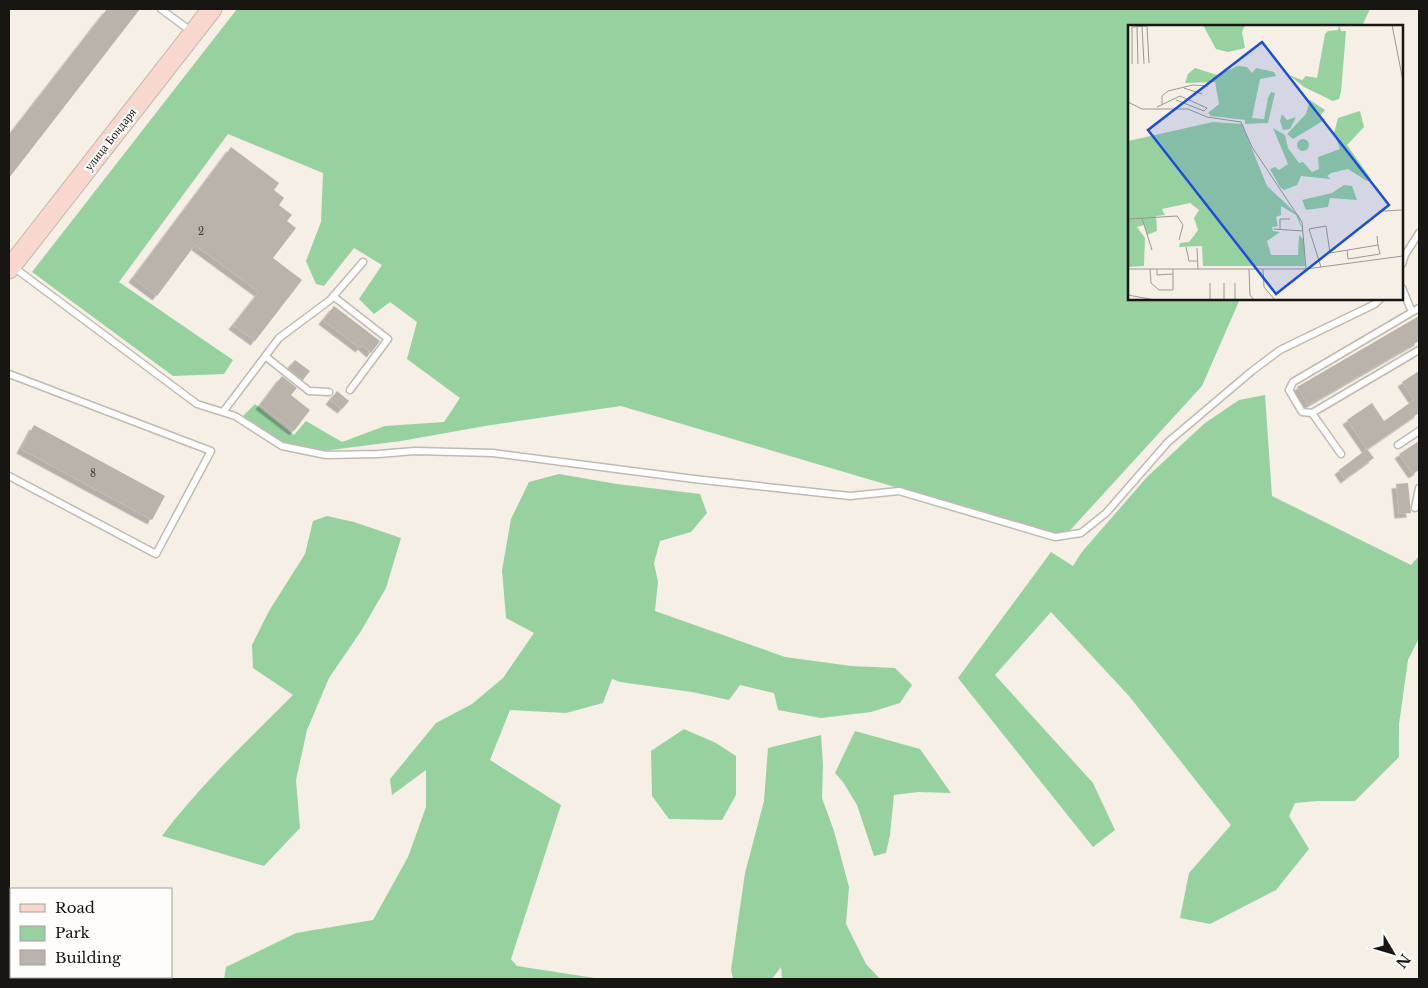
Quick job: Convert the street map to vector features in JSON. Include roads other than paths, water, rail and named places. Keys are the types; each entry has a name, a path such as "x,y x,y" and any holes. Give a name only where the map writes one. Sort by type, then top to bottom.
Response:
{"main road":[{"name":"улица Бондаря","path":"10,268 212,9"}],"lane":[{"path":"161,9 193,33"},
{"path":"1403,261 1419,233"},
{"path":"223,412 279,338 330,300 363,262"},
{"path":"10,268 197,404 234,416 282,446 326,455 415,451 493,453 850,496 899,491 1055,537 1081,533 1106,513 1168,442 1252,371 1280,350 1375,304 1379,300"},
{"path":"1403,290 1412,312"},
{"path":"333,296 388,339 350,390"},
{"path":"1419,308 1294,382 1289,390 1302,412 1312,413 1419,350"},
{"path":"265,356 309,391 329,392"},
{"path":"9,374 210,451 156,554 9,476"},
{"path":"1312,413 1341,454"},
{"path":"1398,445 1419,431"},
{"path":"1415,508 1419,488"}]}
